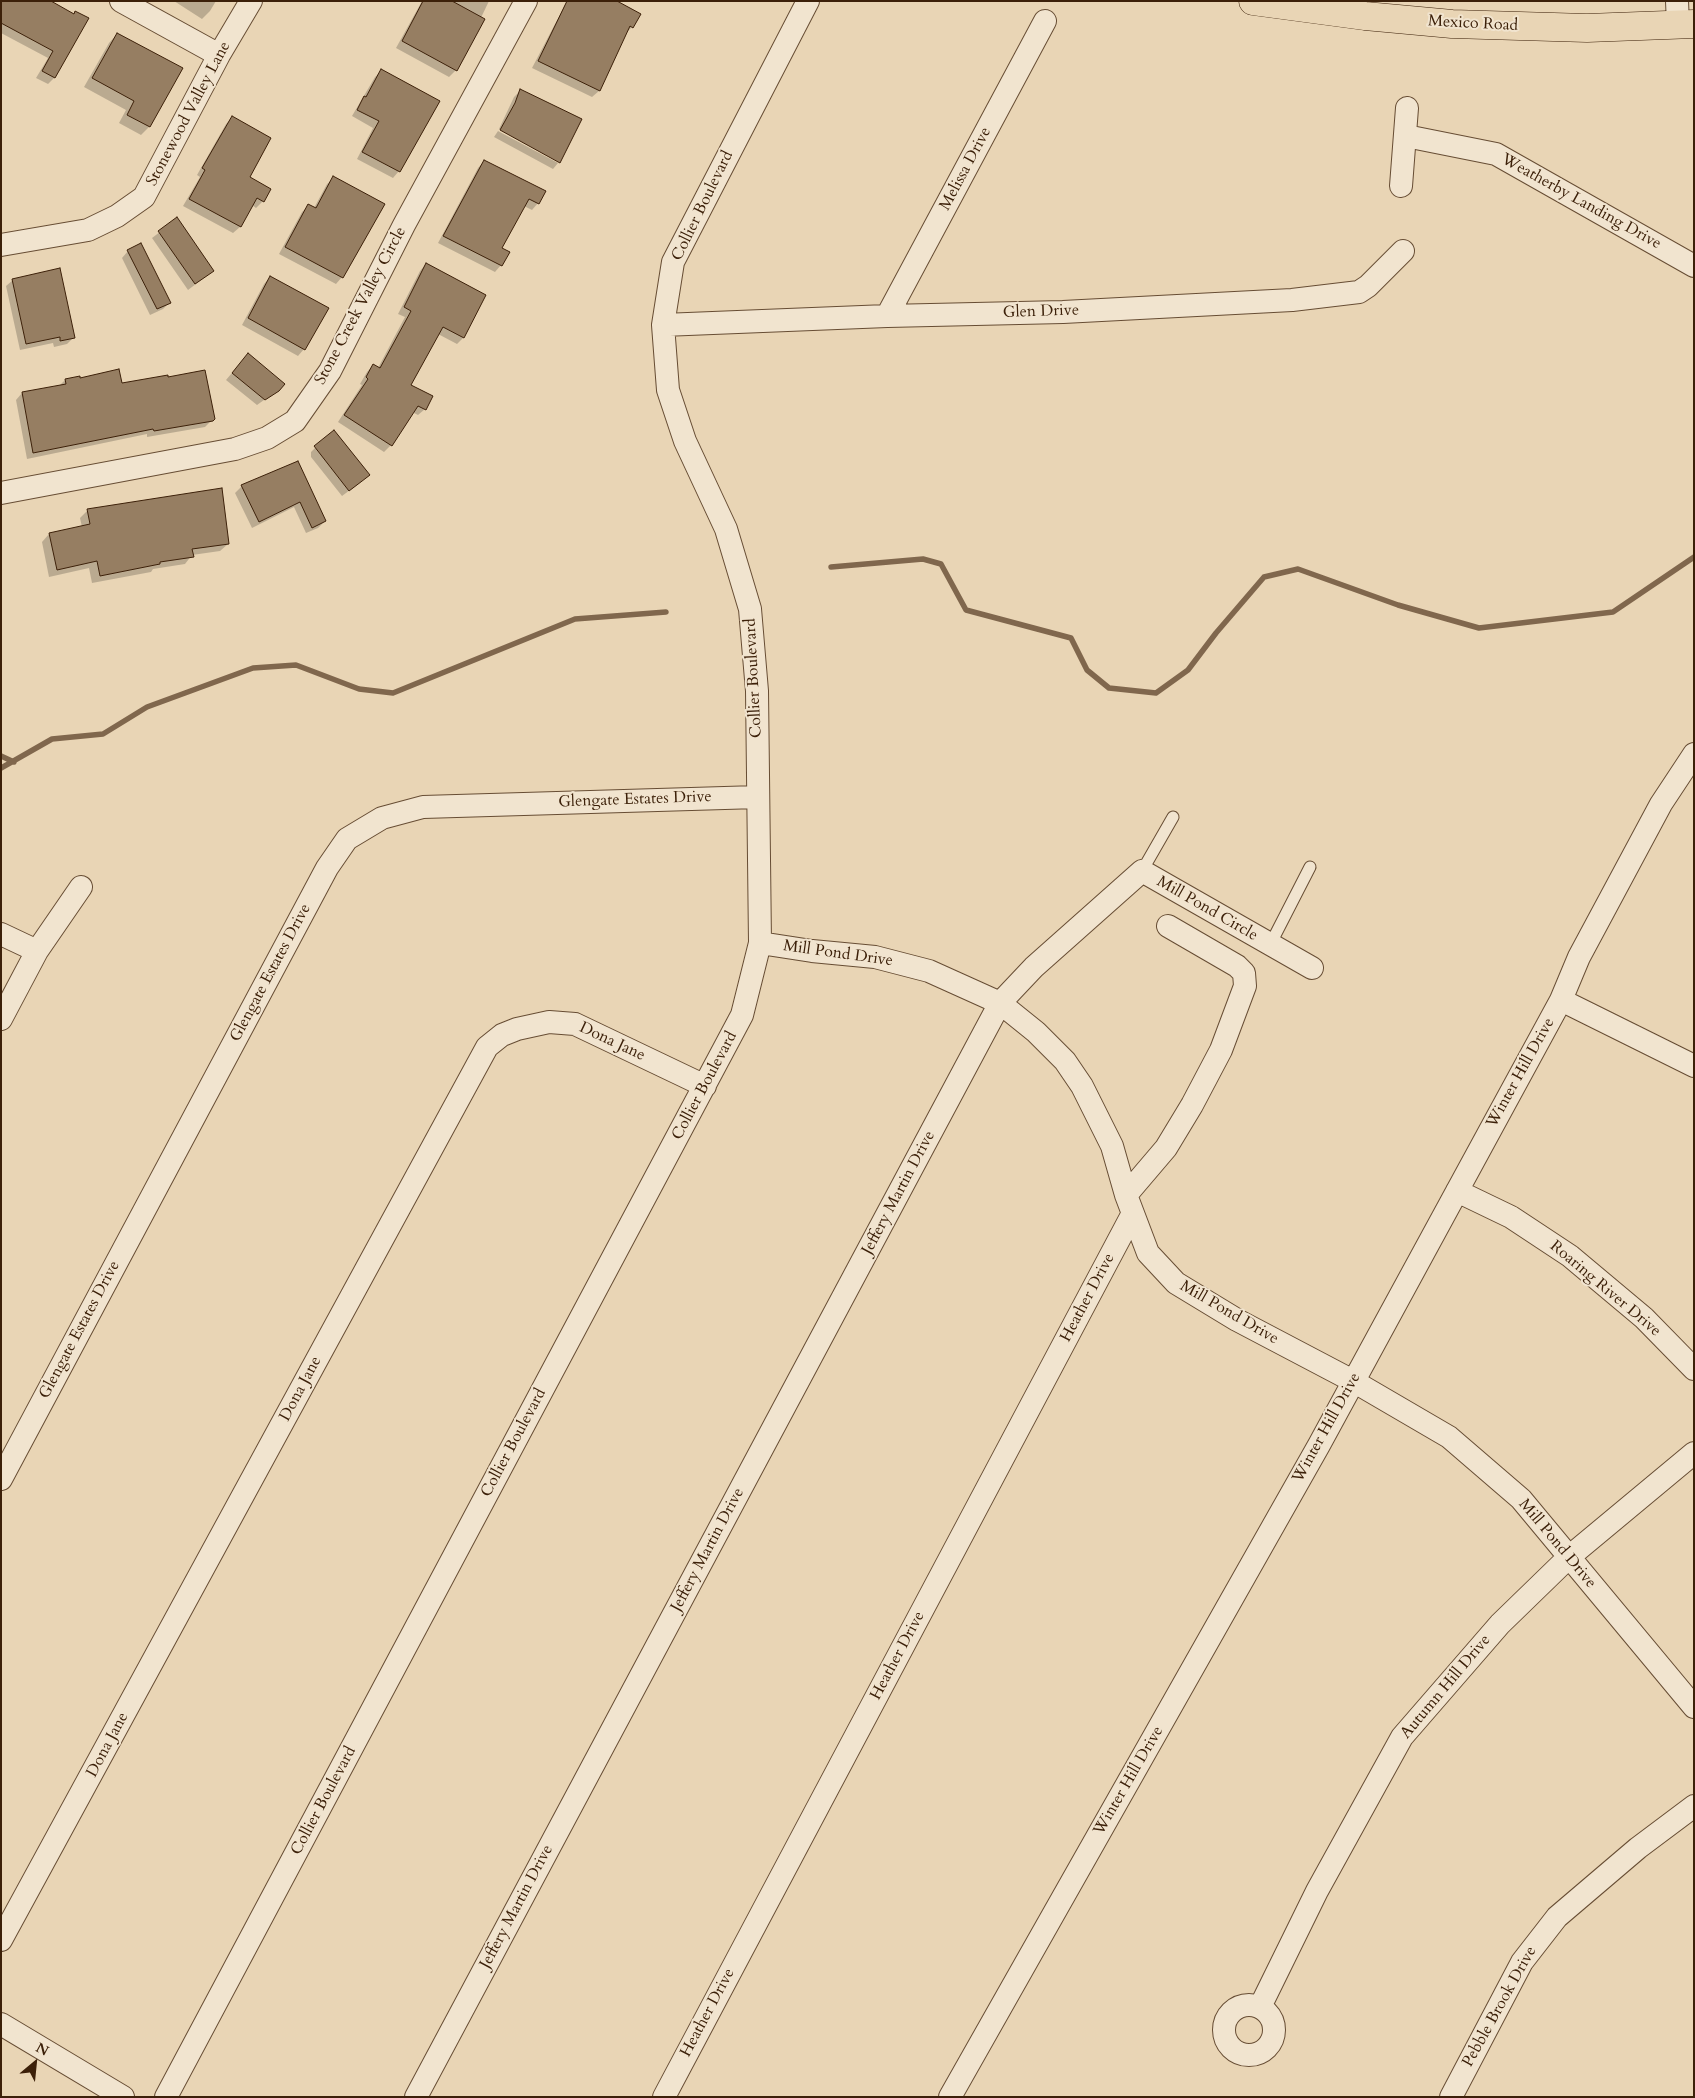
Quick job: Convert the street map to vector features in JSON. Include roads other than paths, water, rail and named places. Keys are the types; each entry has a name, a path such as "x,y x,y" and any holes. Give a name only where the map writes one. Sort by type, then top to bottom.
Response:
{"main road":[{"name":"Mexico Road","path":"1253,1 1365,16 1452,24 1587,28 1683,17"}],"street":[{"path":"121,1 219,55"},
{"name":"Stonewood Valley Lane","path":"1,245 88,230 117,216 144,197 219,55 251,1"},
{"name":"Stone Creek Valley Circle","path":"1,492 10,492 235,449 267,438 295,421 330,371 404,225 526,1"},
{"name":"Collier Boulevard","path":"166,2097 742,1015 760,943 757,691 750,609 726,529 684,441 668,390 663,325 673,262 808,1"},
{"name":"Melissa Drive","path":"887,316 1045,21"},
{"path":"1400,186 1408,108"},
{"name":"Weatherby Landing Drive","path":"1406,136 1496,154 1694,266"},
{"name":"Glen Drive","path":"663,325 887,316 1064,312 1292,300 1359,292 1368,286 1403,251"},
{"name":"Winter Hill Drive","path":"950,2097 1249,1571 1561,1000 1579,957 1661,804 1694,754"},
{"name":"Glengate Estates Drive","path":"1,1479 327,868 347,839 382,818 424,807 758,797"},
{"name":"Mill Pond Circle","path":"1000,1003 1034,968 1142,871 1312,968"},
{"path":"1,1019 37,951 81,887"},
{"name":"Heather Drive","path":"664,2097 1129,1205 1192,1105 1221,1050 1245,986 1244,973 1237,966 1168,926"},
{"path":"1,934 37,951"},
{"name":"Mill Pond Drive","path":"760,943 812,951 875,956 902,962 929,971 1000,1003 1036,1032 1065,1061 1082,1086 1112,1146 1129,1205 1148,1252 1176,1283 1237,1320 1354,1381 1449,1437 1521,1500 1694,1707"},
{"path":"1561,1000 1694,1066"},
{"name":"Jeffery Martin Drive","path":"416,2097 1000,1003"},
{"name":"Dona Jane","path":"1,1940 487,1048 502,1035 517,1029 549,1022 575,1024 705,1086"},
{"name":"Roaring River Drive","path":"1457,1191 1511,1217 1570,1256 1644,1318 1694,1369"},
{"name":"Autumn Hill Drive","path":"1260,2007 1318,1891 1402,1737 1500,1624 1569,1558 1694,1453"},
{"name":"Pebble Brook Drive","path":"1451,2097 1522,1962 1557,1916 1624,1858 1694,1806"},
{"path":"1,2024 123,2097"}],"lane":[{"path":"1142,871 1173,816"},
{"path":"1270,945 1310,867"}],"waterway":[{"path":"831,567 923,559 941,564 966,610 1071,638 1087,670 1109,688 1156,693 1188,670 1216,633 1264,577 1298,569 1398,605 1479,628 1613,612 1694,557"},
{"path":"1,768 52,739 103,734 147,707 253,668 296,665 359,689 393,693 575,619 666,612"},
{"path":"1,756 14,762"}]}
